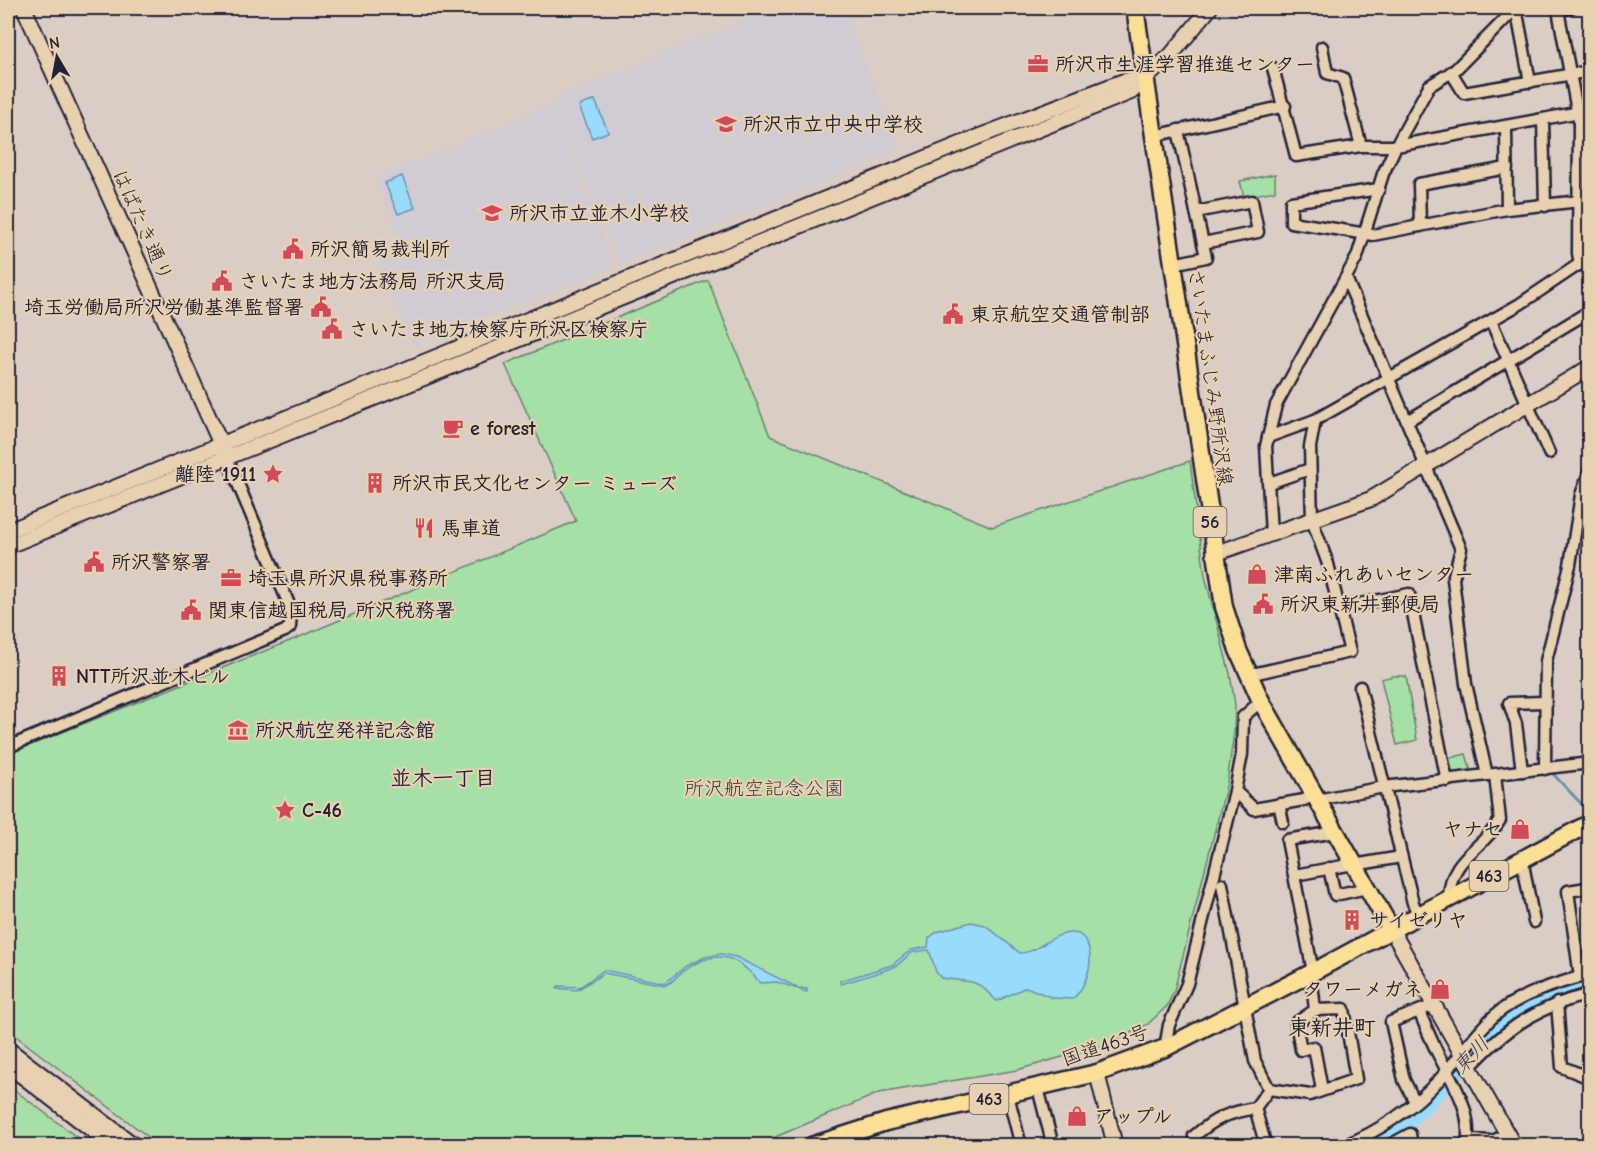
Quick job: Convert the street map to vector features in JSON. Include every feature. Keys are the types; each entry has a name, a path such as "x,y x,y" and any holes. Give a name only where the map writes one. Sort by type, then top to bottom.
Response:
{"main road":[{"name":"さいたまふじみ野所沢線","path":"1135,8 1214,555 1224,607 1248,675 1261,701 1391,929"},
{"name":"463","path":"1391,929 1589,824"},
{"name":"国道463号","path":"812,1146 886,1122 1097,1073 1165,1047 1312,973 1391,929"}],"street":[{"name":"はばたき通り","path":"24,8 227,458"},
{"path":"8,546 1131,92 1144,77 1184,42 1210,8"},
{"path":"1271,534 1266,446 1279,399 1346,278 1365,234 1396,146 1423,93 1429,86 1451,72 1516,8"},
{"path":"1516,8 1530,82"},
{"path":"1570,8 1558,10 1577,113 1580,201 1585,220 1578,253 1580,265"},
{"path":"1322,47 1327,73 1344,78 1361,146"},
{"path":"1274,68 1296,156 1361,146 1396,146 1590,110"},
{"path":"1451,72 1464,93 1590,71"},
{"path":"8,531 980,136 1124,81 1144,77"},
{"path":"1154,136 1285,106"},
{"path":"1543,119 1545,206"},
{"path":"1506,126 1507,208"},
{"path":"1173,264 1206,257 1178,130"},
{"path":"1420,226 1419,184 1507,168"},
{"path":"1379,189 1291,202 1291,222 1365,234 1393,232 1507,208 1580,201"},
{"path":"1196,212 1252,201 1258,232 1203,243"},
{"path":"1268,437 1315,420 1389,379 1491,321 1590,257"},
{"path":"1346,278 1461,549 1453,579 1466,684 1491,775 1500,820 1459,864 1452,877 1449,897"},
{"path":"1407,421 1590,311"},
{"path":"1491,321 1549,453"},
{"path":"1214,555 1371,499 1590,367"},
{"path":"1248,675 1350,652 1340,608 1312,520 1310,447 1315,420"},
{"path":"8,747 290,627 292,615 288,602 227,458"},
{"path":"1269,483 1310,469"},
{"path":"1545,769 1546,661 1570,565 1581,495 1590,470"},
{"path":"1340,608 1409,594 1447,781"},
{"path":"1360,687 1401,857 1418,914"},
{"path":"1165,1047 1169,1025 1187,984 1235,791 1242,754 1243,717 1261,701"},
{"path":"1522,771 1516,724 1509,703 1545,702"},
{"path":"1235,791 1254,809 1384,787 1590,763"},
{"path":"1279,804 1283,822"},
{"path":"1315,1010 1312,973 1287,840 1335,832"},
{"path":"1294,875 1401,857"},
{"path":"1522,859 1534,922"},
{"path":"1329,868 1335,895 1367,888"},
{"path":"1222,884 1243,1008 1255,1062 1269,1089"},
{"path":"1465,1060 1502,1010 1533,994 1585,975 1568,891 1587,888"},
{"path":"1391,929 1511,1140 1467,1143 1464,1107 1455,1083 1438,1054 1419,1011"},
{"path":"1343,1146 1377,1131 1415,1102 1448,1070 1508,1029 1557,1003 1590,994"},
{"path":"1557,1003 1562,1067 1590,1078"},
{"path":"1415,1102 1404,1080 1392,1022 1434,1005"},
{"path":"1269,1089 1303,1095 1322,1090 1356,1079 1344,1009 1315,1010 1296,1023 1301,1050 1314,1047 1322,1090"},
{"path":"8,1049 135,1146"},
{"path":"8,1065 113,1146"},
{"path":"1097,1073 1115,1146"},
{"path":"1038,1088 1053,1146"},
{"path":"1197,1146 1194,1136 1216,1118 1230,1112 1255,1108 1269,1089"},
{"path":"1008,1095 1021,1146"},
{"path":"1255,1108 1266,1146"},
{"path":"1388,1146 1410,1134 1412,1146"}],"shaded area":[{"name":"所沢市立中央中学校","path":"776,8 842,8 900,149 619,264 552,99"},
{"name":"所沢市立並木小学校","path":"553,105 614,266 413,345 377,259 404,248 375,178"}],"green space":[{"path":"1275,174 1275,191 1244,197 1240,181"},
{"name":"所沢航空記念公園","path":"708,280 770,436 992,527 1190,461 1205,576 1230,674 1235,705 1234,732 1227,783 1174,991 1167,1006 1148,1024 1111,1043 1017,1070 879,1093 754,1146 159,1145 8,1030 8,754 297,638 576,521 505,364"},
{"path":"1406,676 1417,740 1397,745 1381,679"},
{"path":"1466,754 1472,775 1450,779 1446,759"},
{"path":"8,1085 87,1145 8,1145"}],"water":[{"path":"595,100 608,132 592,138 579,106"},
{"path":"402,176 415,208 398,214 385,183"},
{"path":"971,922 985,925 1020,953 1034,949 1062,934 1079,934 1089,948 1090,957 1083,985 1072,999 1053,998 1026,987 997,1001 981,986 972,982 941,978 936,972 929,950 913,952 896,966 841,984 840,981 892,965 911,950 928,947 929,938 937,932"},
{"path":"721,954 736,957 798,988 807,989 807,992 777,982 760,983 734,960 716,957 695,964 665,985 604,973 577,990 557,988 558,986 580,987 604,970 665,983 686,966 705,957"}],"waterway":[{"path":"1553,774 1590,813"},
{"name":"東川","path":"1365,1146 1398,1130 1426,1104 1495,1030 1532,1007 1590,985"}],"place":[{"name":"所沢市生涯学習推進センター","path":"1038,64"},
{"name":"所沢市立中央中学校","path":"726,124"},
{"name":"所沢市立並木小学校","path":"492,213"},
{"name":"所沢簡易裁判所","path":"293,249"},
{"name":"さいたま地方法務局 所沢支局","path":"222,281"},
{"name":"埼玉労働局所沢労働基準監督署","path":"321,307"},
{"name":"東京航空交通管制部","path":"953,314"},
{"name":"さいたま地方検察庁所沢区検察庁","path":"332,329"},
{"name":"e forest","path":"453,428"},
{"name":"離陸 1911","path":"273,474"},
{"name":"所沢市民文化センター ミューズ","path":"375,483"},
{"name":"馬車道","path":"424,528"},
{"name":"所沢警察署","path":"94,562"},
{"name":"津南ふれあいセンター","path":"1257,574"},
{"name":"埼玉県所沢県税事務所","path":"231,578"},
{"name":"所沢東新井郵便局","path":"1263,604"},
{"name":"関東信越国税局 所沢税務署","path":"191,610"},
{"name":"NTT所沢並木ビル","path":"59,676"},
{"name":"所沢航空発祥記念館","path":"238,730"},
{"name":"C-46","path":"285,810"},
{"name":"ヤナセ","path":"1520,829"},
{"name":"サイゼリヤ","path":"1352,920"},
{"name":"タワーメガネ","path":"1440,989"},
{"name":"アップル","path":"1077,1116"}],"district":[{"name":"並木一丁目","path":"443,778"},
{"name":"東新井町","path":"1332,1027"}]}
